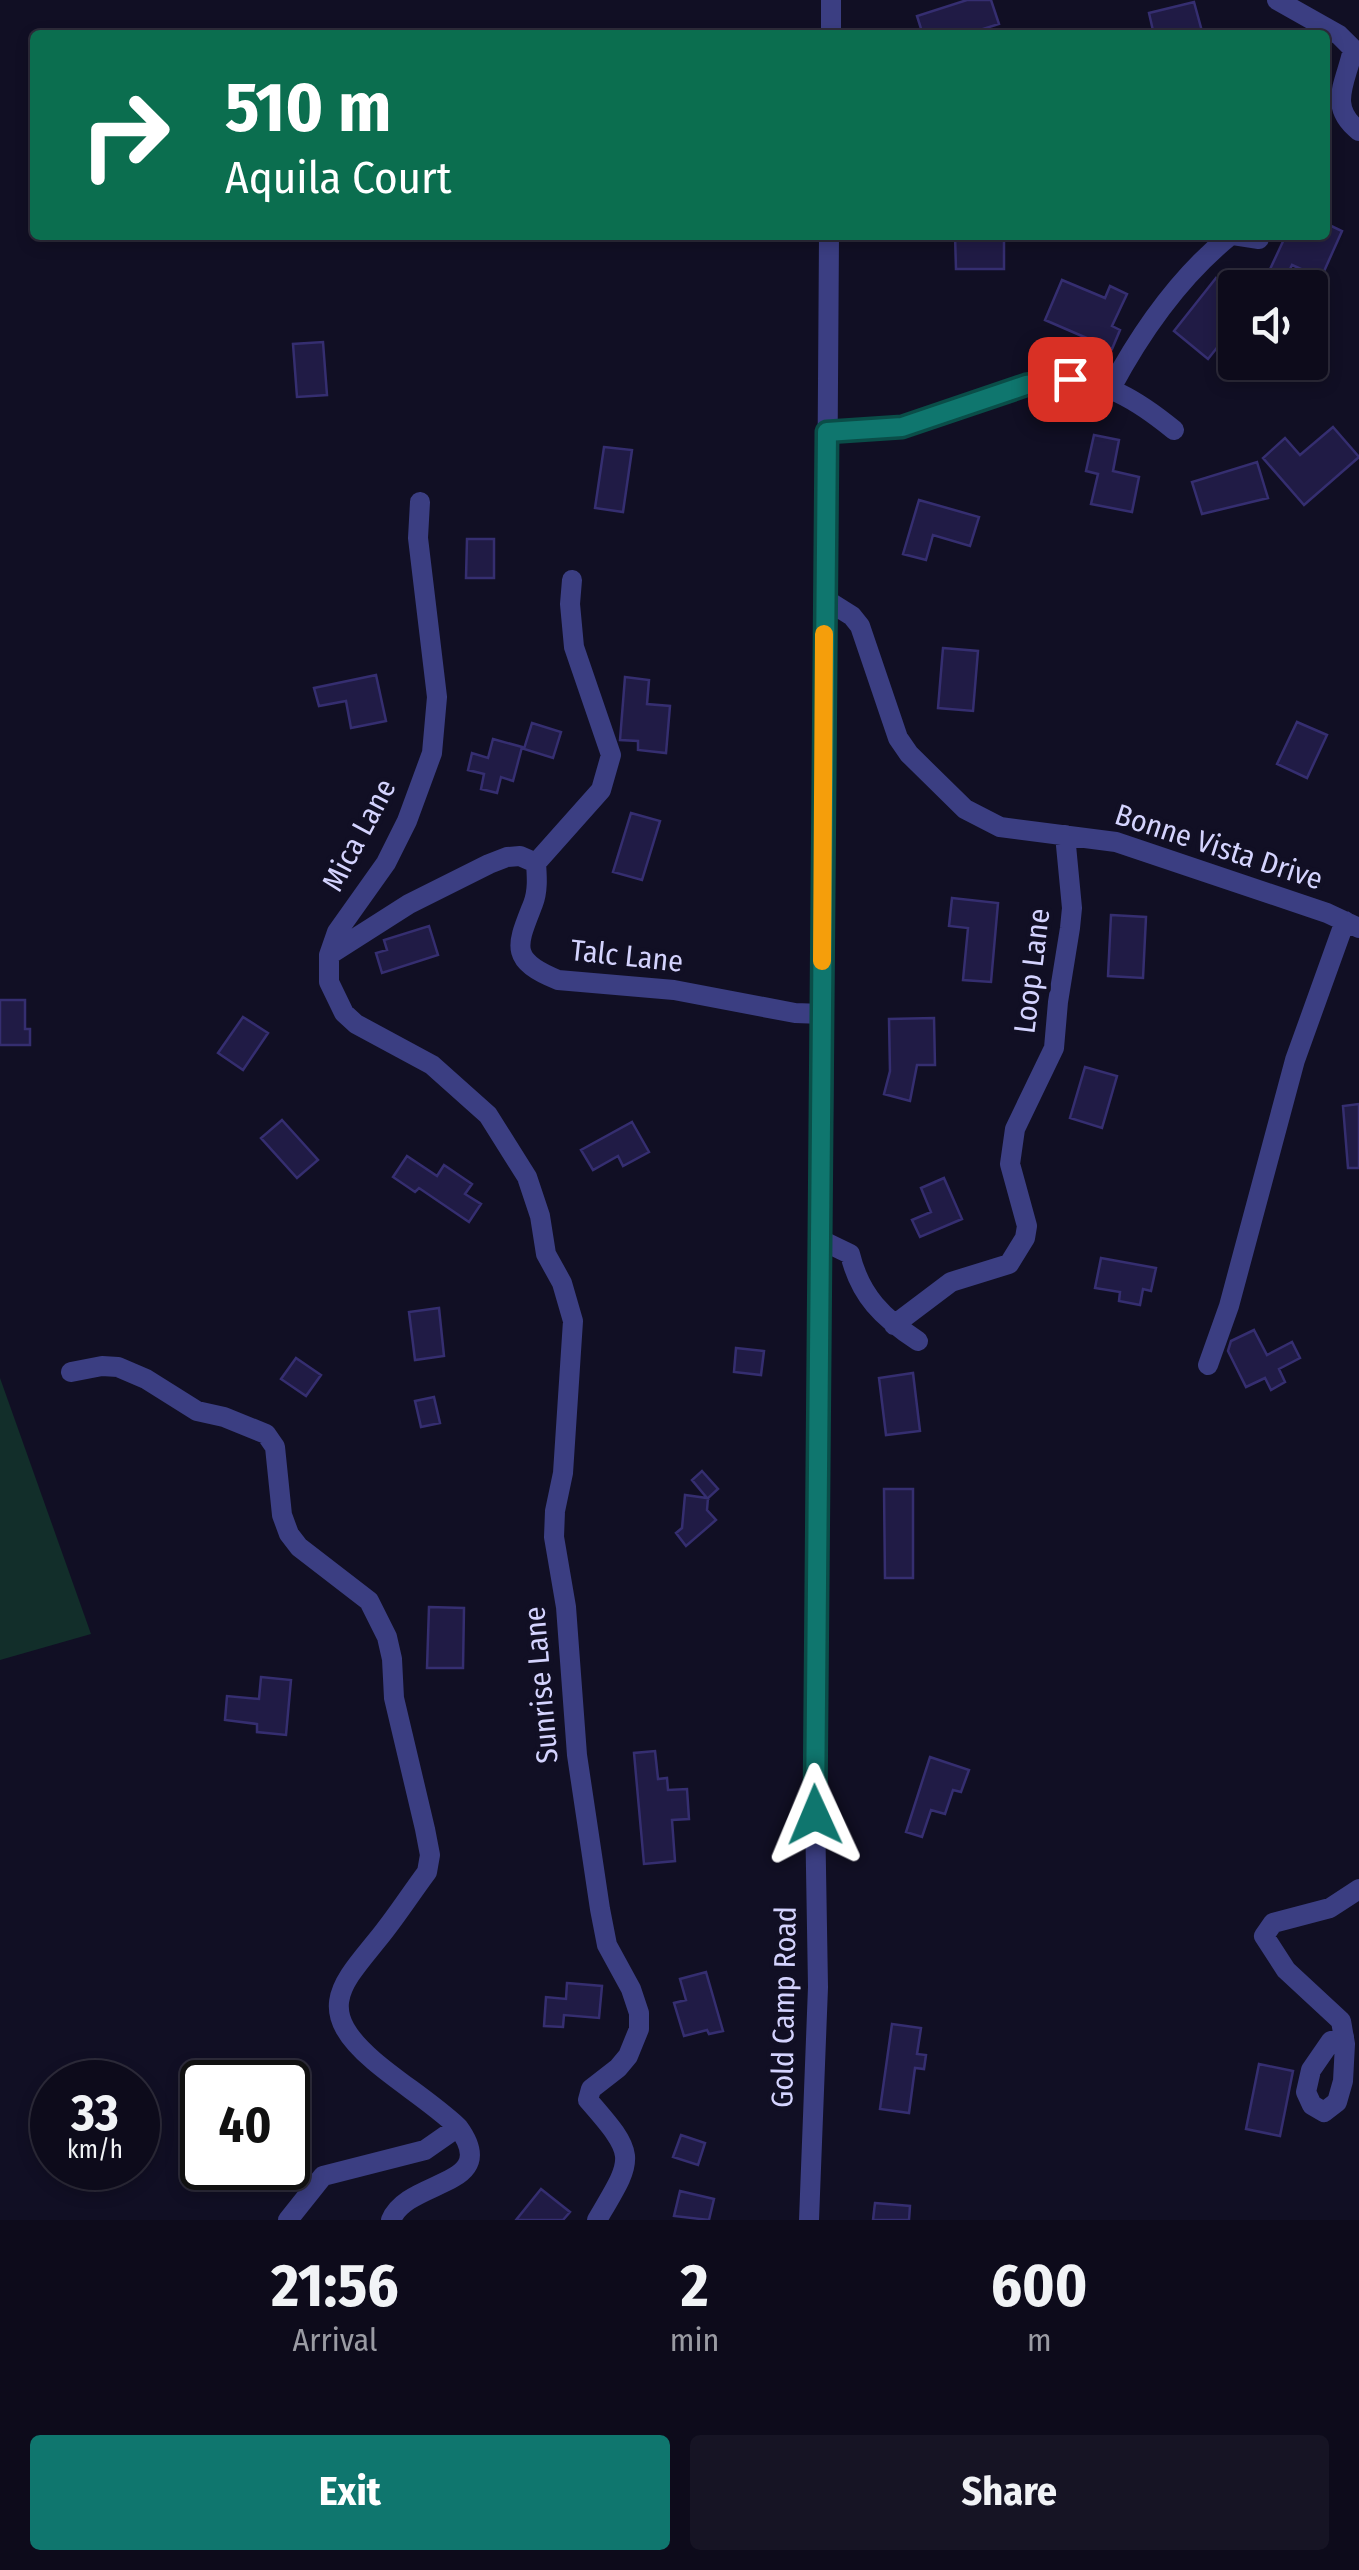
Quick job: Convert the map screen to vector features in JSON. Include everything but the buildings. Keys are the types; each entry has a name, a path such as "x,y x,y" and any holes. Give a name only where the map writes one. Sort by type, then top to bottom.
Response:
{"street":[{"path":"831,0 831,30"},
{"path":"1277,0 1339,35 1354,50 1340,108 1344,119 1359,131"},
{"name":"Gold Camp Road","path":"809,2220 818,1987 814,1751 829,240"},
{"path":"1111,388 1148,325 1225,240"},
{"path":"827,432 902,427 1039,382 1070,379 1111,388 1144,405 1174,430"},
{"name":"Mica Lane","path":"329,955 338,932 364,897 400,835 432,753 437,698 418,538 420,502"},
{"path":"329,955 409,904 489,864 520,856 536,863 601,790 612,755 574,647 572,580"},
{"name":"Bonne Vista Drive","path":"824,599 852,616 860,626 898,738 965,809 1000,828 1116,842 1352,924"},
{"name":"Loop Lane","path":"894,1326 952,1282 1010,1264 1026,1238 1027,1226 1010,1164 1011,1148 1014,1129 1054,1048 1072,908 1065,835"},
{"name":"Talc Lane","path":"536,863 534,902 524,922 519,948 527,962 542,974 558,980 674,990 794,1014 823,1014"},
{"path":"1208,1365 1229,1306 1295,1060 1352,924"},
{"name":"Sunrise Lane","path":"329,955 329,982 344,1013 375,1036 432,1065 488,1115 527,1176 540,1216 546,1254 562,1283 573,1321 554,1537 566,1607 577,1755 600,1909 607,1945 640,2013 635,2044 628,2056 590,2089 588,2100 607,2121 627,2155 626,2170 598,2220"},
{"path":"818,1240 850,1254 863,1292 894,1326 918,1341"},
{"path":"71,1372 118,1366 197,1411 224,1416 266,1434 275,1447 282,1515 289,1534 299,1547 369,1601 386,1637 392,1659 394,1698 425,1829 429,1863 427,1872 383,1933 348,1974 341,1987 340,2018 360,2049 458,2127 468,2141 470,2155 462,2173 401,2202 391,2220"},
{"path":"1344,2037 1342,2021 1286,1970 1264,1936 1273,1923 1330,1908 1359,1889"},
{"path":"288,2220 322,2176 425,2150 458,2127"}],"green space":[{"path":"0,1378 91,1634 0,1660"}],"slow traffic":[{"path":"822,961 824,634"}],"route":[{"path":"815,1815 827,432 902,427 1026,385 1070,379"}]}
